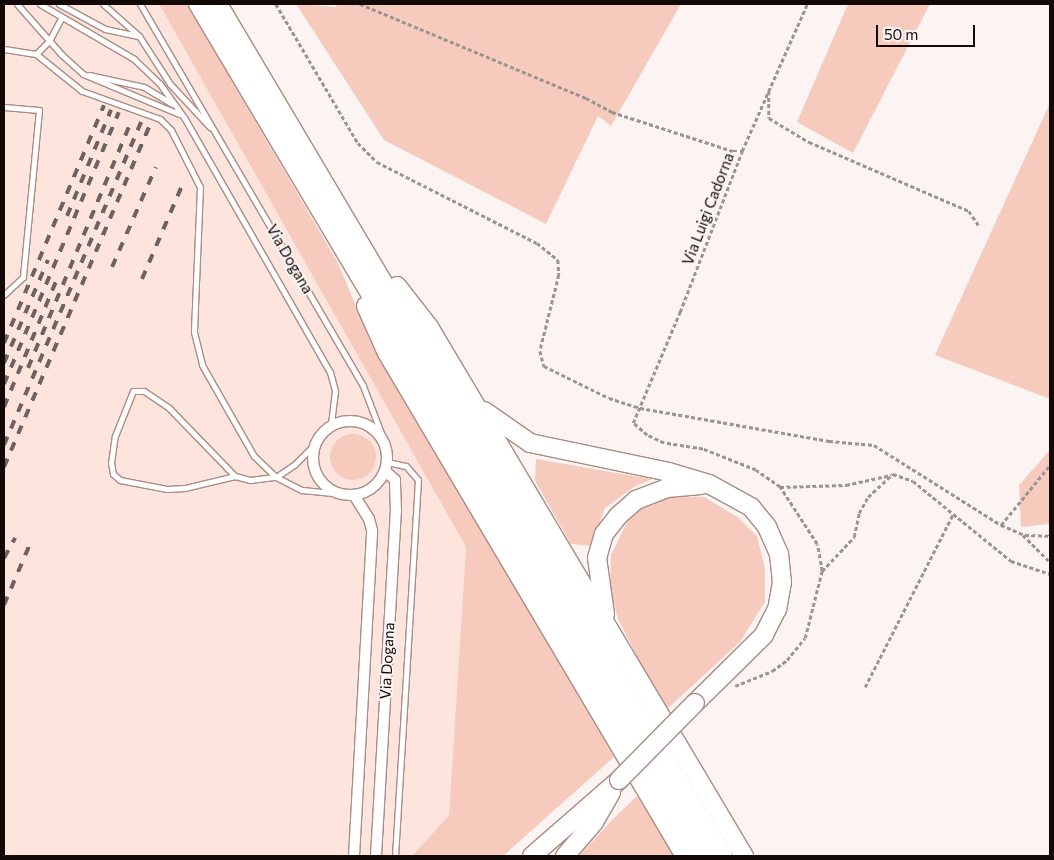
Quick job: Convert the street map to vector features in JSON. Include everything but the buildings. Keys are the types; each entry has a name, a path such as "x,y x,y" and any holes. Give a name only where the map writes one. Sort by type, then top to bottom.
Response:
{"highway":[{"path":"198,4 704,856"},
{"path":"218,4 723,856"},
{"path":"351,227 429,327 744,856"},
{"path":"334,234 387,353 683,853"},
{"path":"473,402 530,443 669,472 709,484 751,507 767,527 778,554 782,582 778,609 764,636 619,780 532,856"},
{"path":"608,627 597,558 604,534 619,514 636,500 667,488 709,484"},
{"path":"565,856 594,822 619,780"}],"street":[{"path":"331,425 349,420 362,422 376,431 384,441"},
{"name":"Via Dogana","path":"331,425 315,444 312,459 315,472 334,492 349,495 372,530 354,856"},
{"name":"Via Dogana","path":"376,856 396,504 395,480 386,466 384,441"},
{"path":"349,495 371,489 386,466"}],"lane":[{"name":"Via Dogana","path":"17,4 48,41 83,74 108,87 169,107 185,119"},
{"name":"Via Dogana","path":"40,4 134,59 160,84 185,119 330,372 336,398 331,425"},
{"path":"59,4 105,29 139,36"},
{"name":"Via Dogana","path":"103,4 139,36 170,84 216,132"},
{"name":"Via Dogana","path":"140,4 363,386 384,441"},
{"path":"36,54 48,41 62,17"},
{"path":"4,50 36,54 82,91 160,119 167,125 199,180 200,226 195,342 202,365 254,456 276,477 302,490 349,495"},
{"name":"Via Dogana","path":"83,74 153,91 185,119"},
{"path":"4,107 39,110 24,277 4,295"},
{"path":"235,476 169,408 144,391 133,391 116,436 111,463 113,474 120,480 176,489 235,476 266,480 276,477 315,444"},
{"path":"386,466 406,466 418,480 395,856"}],"path":[{"path":"276,4 358,143 377,162 537,243 558,260 558,275 540,351 544,366 609,398 640,408 829,441 874,445 1000,525 1021,534 1050,536"},
{"path":"360,4 586,98 612,112 733,152 742,151"},
{"name":"Via Luigi Cadorna","path":"780,487 756,470 703,449 664,442 647,435 633,423 742,151 807,4"},
{"path":"769,90 769,118 809,142 969,211 979,226"},
{"path":"1000,525 1050,466"},
{"path":"822,571 854,537 859,513 868,497 892,474"},
{"path":"780,487 846,485 892,474 913,481 1011,561 1050,574"},
{"path":"729,688 772,671 787,660 805,638 822,571 817,544 780,487"},
{"path":"865,687 953,514"},
{"path":"1021,534 1050,562"}],"shaded area":[{"path":"4,4 159,4 466,547 449,815 412,856 4,856"},
{"path":"159,4 187,4 338,263 368,335 614,757 503,856 412,856 449,815 466,547"},
{"path":"296,4 336,7 337,4 681,4 611,126 598,116 546,224 384,140"},
{"path":"848,4 930,4 853,153 797,122"},
{"path":"1050,103 1050,399 935,355"},
{"path":"353,434 366,438 372,444 376,457 372,470 366,476 353,480 340,476 334,470 330,457 334,444 340,438"},
{"path":"1050,450 1050,524 1021,527 1019,485"},
{"path":"536,459 652,479 634,487 605,508 591,546 571,544 535,481"},
{"path":"673,496 704,497 739,518 757,536 765,568 765,602 740,642 665,711 618,619 610,588 611,555 627,522 645,505"},
{"path":"637,796 675,856 579,856 611,821"}],"railway":[{"path":"4,343 104,105"},
{"path":"67,216 111,110"},
{"path":"4,384 119,112"},
{"path":"28,368 132,119"},
{"path":"4,445 141,122"},
{"path":"4,467 150,124"},
{"path":"112,267 156,167"},
{"path":"142,279 184,181"},
{"path":"4,363 48,260"},
{"path":"4,407 57,279"},
{"path":"4,558 15,538"},
{"path":"4,605 30,544"}]}
